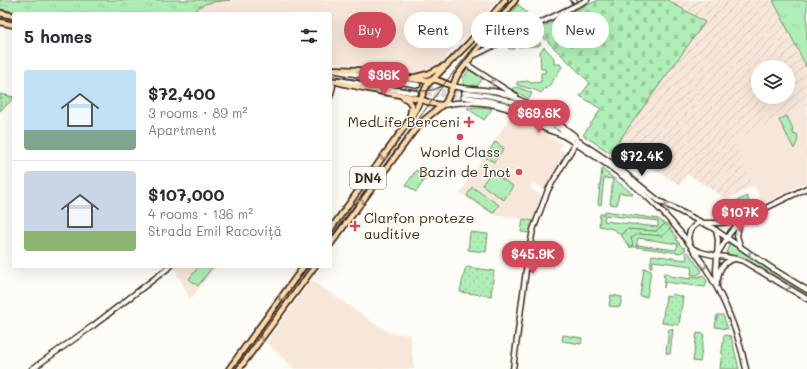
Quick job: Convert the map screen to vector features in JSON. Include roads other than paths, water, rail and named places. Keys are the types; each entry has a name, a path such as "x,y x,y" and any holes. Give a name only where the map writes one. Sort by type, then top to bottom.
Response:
{"main road":[{"name":"DN4","path":"332,227 406,125 421,100 424,89 474,37 505,0"},
{"name":"DN4","path":"332,242 414,131 449,97 455,79 515,0"},
{"path":"573,0 576,5"},
{"path":"470,58 587,0"},
{"path":"0,13 12,16"},
{"path":"0,22 12,25"},
{"path":"409,79 428,74 450,62"},
{"path":"466,64 542,112 574,135 576,142 546,195 533,230 528,256 513,369"},
{"path":"332,69 357,70 422,81 442,81 452,86 495,92 521,100"},
{"path":"332,69 418,85"},
{"path":"332,80 416,93"},
{"path":"332,81 434,104 476,103 501,107 518,113 545,128 576,142 616,166 659,201 703,222 716,230 726,239 741,246 767,265 807,290"},
{"path":"332,83 332,91"},
{"path":"333,88 338,84 342,84"},
{"path":"386,93 404,98 411,103 411,113 406,125"},
{"path":"560,134 513,106 492,100 464,95 488,95 514,102 537,114 611,168 640,191 663,213 690,246 717,285 734,327 746,369"},
{"path":"807,188 741,220 720,223 703,222 694,225 688,238 690,246 698,251 737,258 751,264 807,299"},
{"path":"717,255 726,239 741,220"},
{"path":"741,220 737,233 737,239 741,246"},
{"path":"716,230 718,236 716,271 717,285"},
{"path":"706,253 714,251 726,239"},
{"path":"717,285 718,274 722,266 728,261 737,258"},
{"path":"32,369 90,328 168,268"},
{"path":"229,369 303,268"},
{"path":"240,369 314,268"}],"tunnel":[{"path":"418,85 444,91 464,93"},
{"path":"416,93 463,97"}],"tram line":[{"path":"332,235 445,83 511,0"},
{"path":"0,18 12,21"},
{"path":"332,75 424,91 433,90 442,86"},
{"path":"233,369 308,268"}],"place":[{"name":"MedLife Berceni","path":"469,122"},
{"name":"World Class","path":"460,137"},
{"name":"Bazin de Înot","path":"519,172"},
{"name":"Clarfon proteze auditive","path":"355,226"}]}
